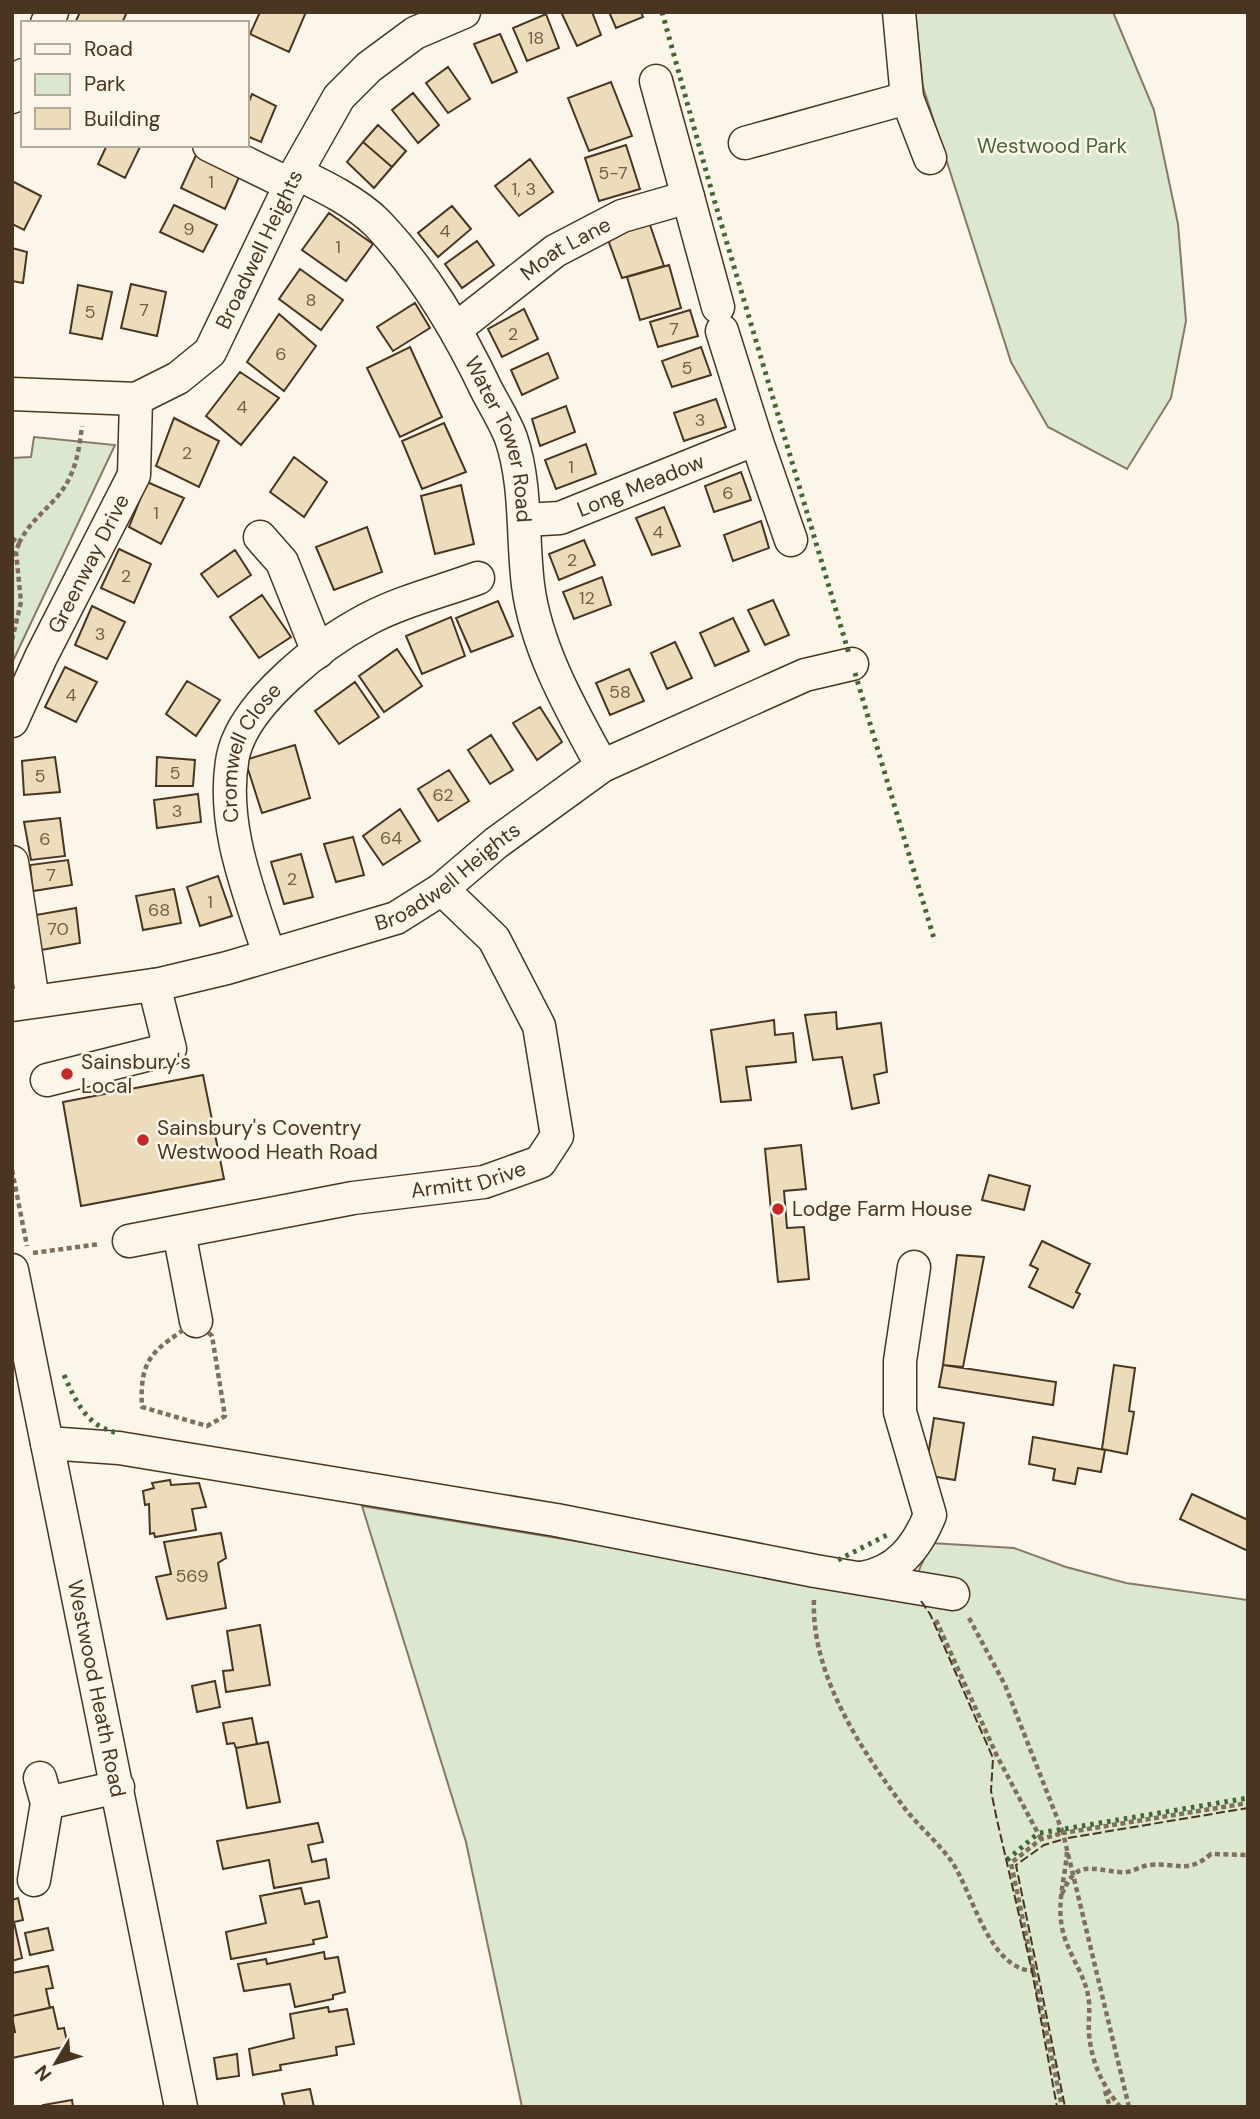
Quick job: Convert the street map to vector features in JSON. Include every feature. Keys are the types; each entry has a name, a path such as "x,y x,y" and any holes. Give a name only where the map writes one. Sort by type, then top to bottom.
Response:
{"street":[{"name":"Broadwell Heights","path":"12,394 136,399 178,377 209,352 294,179 339,97 369,67 415,33 464,12"},
{"path":"899,12 907,98 930,158"},
{"path":"12,97 21,79"},
{"path":"656,81 720,319 756,439 791,540"},
{"path":"745,143 907,98"},
{"name":"Water Tower Road","path":"214,147 294,179 324,187 375,222 416,269 457,328 511,439 525,520 528,587 547,654 572,710 602,766"},
{"name":"Moat Lane","path":"457,328 555,251 622,216 688,197"},
{"name":"Greenway Drive","path":"12,721 41,657 134,475 136,399"},
{"name":"Long Meadow","path":"525,520 560,518 756,439"},
{"path":"260,537 282,562 318,652"},
{"name":"Cromwell Close","path":"269,954 233,829 233,755 255,709 290,674 369,619 478,578"},
{"name":"Broadwell Heights","path":"22,1003 154,985 227,968 396,918 442,889 496,843 602,766 805,675 852,664"},
{"path":"12,862 22,1003"},
{"name":"Armitt Drive","path":"129,1241 352,1198 484,1182 540,1162 557,1136 539,1026 494,939 442,889"},
{"path":"47,1080 170,1049 154,985"},
{"path":"179,1233 196,1321"},
{"name":"Westwood Heath Road","path":"20,1262 47,1443 181,2107"},
{"path":"856,1578 878,1576 906,1557 924,1531 930,1515 900,1412 900,1361 914,1267"},
{"path":"47,1443 119,1448 556,1520 815,1571 953,1594"},
{"path":"34,1880 44,1791 118,1787"}],"path":[{"path":"12,640 21,602 16,551 28,525 58,496 71,477 79,453 86,397"},
{"path":"12,538 19,542"},
{"path":"20,1262 129,1241"},
{"path":"196,1321 212,1336 225,1416 207,1426 142,1407 140,1379 149,1358 196,1321"},
{"path":"815,1571 813,1621 823,1668 836,1696 904,1807 953,1863 978,1920 1014,1966 1035,1971"},
{"path":"922,1588 924,1599 932,1610 997,1756 1041,1839"},
{"path":"953,1594 1005,1685 1063,1833 1129,2107"},
{"path":"1062,2107 1011,1863 1041,1839 1063,1833 1248,1802"},
{"path":"1067,1847 1059,1902 1067,1947 1084,1982 1089,2002 1090,2044 1110,2107"},
{"path":"1059,1902 1073,1873 1085,1868 1130,1872 1146,1865 1161,1864 1178,1869 1199,1864 1211,1854 1248,1855"},
{"path":"1103,2087 1120,2107"}],"green space":[{"name":"Westwood Park","path":"915,12 1113,12 1154,110 1178,224 1186,321 1171,398 1127,469 1048,427 1011,362 923,87"},
{"path":"34,437 115,445 12,663 12,458 31,457"},
{"path":"362,1506 918,1597 919,1570 931,1543 1014,1548 1066,1567 1126,1583 1248,1600 1248,2107 522,2107 466,1842"}],"building":[{"path":"80,12 127,12 123,21 76,21"},
{"path":"260,12 306,12 289,52 250,34"},
{"path":"561,12 592,12 601,35 577,46"},
{"path":"609,12 641,12 643,17 616,28"},
{"path":"546,14 559,48 527,61 513,28"},
{"path":"500,34 517,72 492,83 474,44"},
{"path":"448,67 470,99 448,113 426,83"},
{"path":"611,82 632,136 589,151 568,98"},
{"path":"413,93 439,125 418,143 392,110"},
{"path":"252,94 276,106 261,142 248,136 248,104"},
{"path":"378,125 406,151 392,167 363,142"},
{"path":"363,142 392,167 374,188 347,162"},
{"path":"626,145 640,189 599,201 585,158"},
{"path":"106,147 140,147 125,178 98,164"},
{"path":"196,155 240,175 225,209 181,188"},
{"path":"530,159 553,192 519,216 495,186"},
{"path":"12,181 41,196 24,230 12,224"},
{"path":"174,205 217,225 203,252 160,232"},
{"path":"452,206 471,229 438,257 418,233"},
{"path":"329,213 373,244 346,281 302,250"},
{"path":"649,222 664,266 622,278 607,237"},
{"path":"477,241 494,265 462,288 445,264"},
{"path":"12,248 27,252 23,283 12,281"},
{"path":"669,265 681,308 640,320 627,277"},
{"path":"300,269 343,300 321,330 279,299"},
{"path":"131,284 166,292 157,336 121,328"},
{"path":"78,285 112,292 102,339 70,333"},
{"path":"415,303 430,328 393,351 377,327"},
{"path":"524,309 538,339 502,357 488,329"},
{"path":"690,310 698,336 658,347 650,322"},
{"path":"279,314 316,346 284,391 247,362"},
{"path":"410,347 442,417 400,437 367,368"},
{"path":"701,347 711,375 672,387 662,361"},
{"path":"548,353 558,378 522,395 511,370"},
{"path":"240,372 279,398 241,445 206,416"},
{"path":"716,399 726,427 684,441 674,413"},
{"path":"566,406 575,432 540,446 532,419"},
{"path":"174,418 219,441 199,487 156,466"},
{"path":"444,423 466,472 422,489 402,441"},
{"path":"586,444 596,474 556,489 545,460"},
{"path":"294,457 327,482 304,517 270,492"},
{"path":"741,472 751,500 714,512 705,486"},
{"path":"147,482 184,498 161,544 129,527"},
{"path":"461,485 474,544 435,554 421,496"},
{"path":"664,507 680,546 652,555 636,518"},
{"path":"761,521 769,548 733,561 724,535"},
{"path":"367,527 382,572 334,590 316,547"},
{"path":"584,540 595,565 559,580 549,554"},
{"path":"119,549 151,564 134,603 101,588"},
{"path":"235,550 251,575 218,597 201,574"},
{"path":"602,577 611,605 574,619 563,592"},
{"path":"262,595 291,637 259,658 230,617"},
{"path":"773,600 789,635 765,645 748,610"},
{"path":"498,601 513,636 471,652 456,618"},
{"path":"92,606 125,622 107,659 75,645"},
{"path":"451,617 465,656 422,674 406,636"},
{"path":"733,618 749,651 715,666 700,633"},
{"path":"675,642 692,678 667,689 651,653"},
{"path":"397,649 422,686 384,712 359,676"},
{"path":"65,667 97,682 76,722 45,707"},
{"path":"629,669 644,701 610,715 596,683"},
{"path":"187,681 220,700 196,736 166,714"},
{"path":"355,682 379,717 339,744 315,711"},
{"path":"540,707 562,742 537,760 513,723"},
{"path":"491,735 513,770 490,784 468,750"},
{"path":"295,745 310,798 262,813 245,760"},
{"path":"55,757 60,792 24,795 22,761"},
{"path":"157,757 195,760 193,786 156,786"},
{"path":"449,770 469,801 438,821 418,789"},
{"path":"198,794 201,822 157,828 154,800"},
{"path":"400,809 420,841 383,865 363,836"},
{"path":"60,818 65,856 31,860 24,822"},
{"path":"353,837 364,875 336,882 324,844"},
{"path":"301,854 313,897 284,904 271,862"},
{"path":"68,860 72,885 33,891 30,865"},
{"path":"218,876 232,916 200,926 187,887"},
{"path":"174,889 181,923 143,930 136,896"},
{"path":"76,908 80,943 41,950 36,915"},
{"path":"836,1012 837,1029 881,1023 887,1072 874,1075 879,1103 852,1109 842,1057 813,1060 805,1015"},
{"path":"774,1020 775,1035 793,1033 796,1062 746,1067 751,1100 721,1102 711,1030"},
{"name":"Sainsbury's Coventry Westwood Heath Road","path":"203,1075 224,1179 81,1206 63,1102"},
{"name":"Lodge Farm House","path":"801,1145 806,1189 784,1191 787,1228 804,1227 809,1279 778,1282 765,1149"},
{"path":"989,1175 1030,1186 1024,1210 982,1200"},
{"path":"1042,1241 1090,1264 1076,1292 1080,1294 1073,1308 1029,1287 1038,1269 1030,1265"},
{"path":"957,1255 984,1257 963,1367 943,1365"},
{"path":"943,1365 1056,1382 1053,1405 939,1387"},
{"path":"1114,1365 1135,1368 1129,1411 1134,1412 1127,1454 1102,1449"},
{"path":"934,1418 964,1423 955,1480 925,1475"},
{"path":"1033,1437 1105,1450 1101,1472 1078,1468 1075,1484 1053,1480 1055,1469 1029,1464"},
{"path":"170,1480 171,1485 199,1483 206,1507 192,1509 196,1530 155,1537 154,1533 150,1534 149,1504 145,1505 143,1491 154,1488 152,1483"},
{"path":"1192,1494 1248,1520 1248,1551 1180,1519"},
{"path":"221,1533 226,1558 218,1563 226,1608 167,1619 156,1577 171,1574 164,1542"},
{"path":"260,1625 270,1685 226,1692 223,1671 233,1670 227,1631"},
{"path":"215,1681 220,1707 197,1712 192,1686"},
{"path":"252,1718 257,1744 236,1748 234,1743 227,1744 223,1723"},
{"path":"268,1742 280,1802 247,1808 236,1748"},
{"path":"318,1823 323,1842 308,1845 312,1862 326,1859 329,1878 274,1888 269,1860 223,1869 217,1841"},
{"path":"301,1888 305,1904 319,1901 327,1937 313,1940 314,1944 231,1959 226,1932 266,1923 260,1896"},
{"path":"18,1898 23,1920 14,1922 22,1958 12,1961 12,1900"},
{"path":"48,1928 53,1950 30,1955 25,1933"},
{"path":"324,1952 325,1959 338,1957 345,1992 333,1995 333,1999 295,2007 290,1984 244,1991 238,1964 266,1959 267,1964"},
{"path":"48,1966 53,1988 46,1989 50,2008 12,2016 12,1973"},
{"path":"53,2007 58,2029 64,2028 68,2046 12,2058 12,2033 15,2032 12,2016"},
{"path":"328,2007 329,2012 347,2009 354,2044 336,2047 337,2055 280,2065 281,2070 253,2075 249,2049 294,2038 290,2014"},
{"path":"237,2054 239,2076 217,2079 214,2058"},
{"path":"310,2089 314,2107 285,2107 282,2094"},
{"path":"72,2100 73,2107 43,2107 43,2105"}],"hedge":[{"path":"662,12 713,196 849,654"},
{"path":"855,673 935,942"},
{"path":"64,1375 78,1404 90,1419 107,1430 118,1433"},
{"path":"838,1560 887,1535"},
{"path":"1040,1833 1248,1798"},
{"path":"1007,1860 1036,1835"}],"fence":[{"path":"921,1601 930,1614 993,1758 991,1791 1032,1971 1057,2107"},
{"path":"1068,1838 1248,1808"},
{"path":"1061,1840 1044,1845 1016,1865 1065,2107"}],"place":[{"name":"Sainsbury's Local","path":"67,1074"},
{"name":"Sainsbury's Coventry Westwood Heath Road","path":"143,1140"},
{"name":"Lodge Farm House","path":"778,1209"}]}
